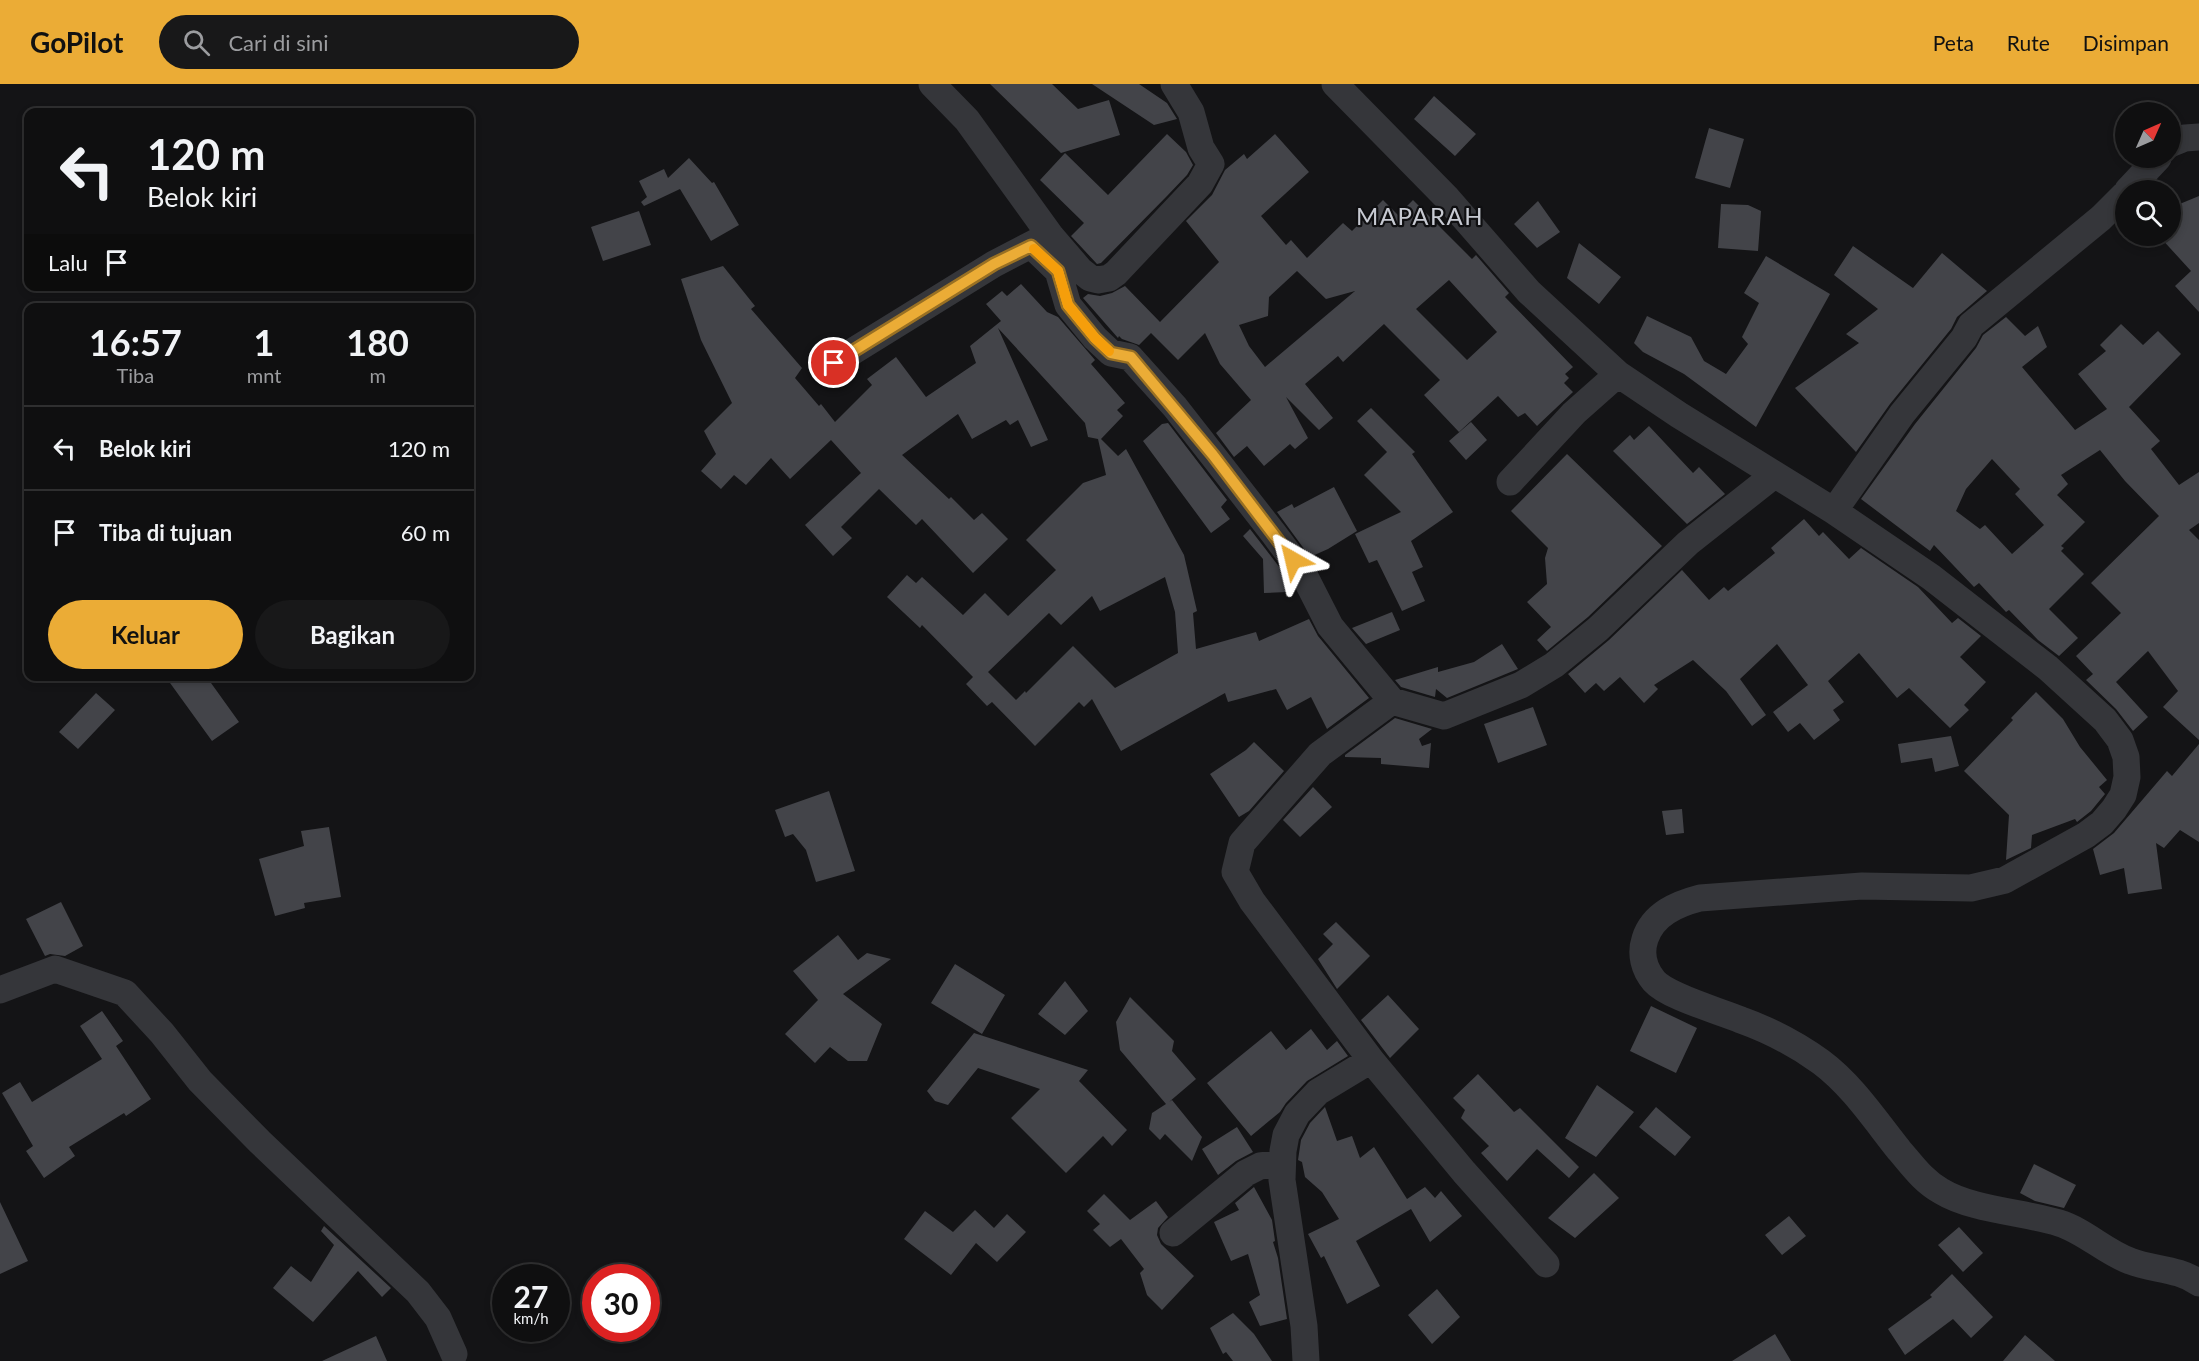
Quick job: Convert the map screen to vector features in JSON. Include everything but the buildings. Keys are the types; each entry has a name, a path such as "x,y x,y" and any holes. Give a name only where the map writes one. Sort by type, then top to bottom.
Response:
{"street":[{"path":"932,84 967,120 1058,271 1068,305 1095,338 1111,353 1131,357 1213,455 1303,573 1330,626 1392,701 1444,716 1521,685 1554,665 1598,629 1688,543 1774,475"},
{"path":"1040,240 1090,278 1098,280 1109,278 1200,184 1211,164 1201,148 1191,112 1174,84"},
{"path":"1335,84 1446,197 1529,292 1618,374 1834,511 1949,591 2048,668 2105,720 2120,740 2126,757 2127,777 2123,795 2108,816 2085,835 2005,879 1971,888 1862,886 1700,898 1678,904 1662,915 1647,932 1642,949 1645,967 1656,983 1672,994 1790,1041 1822,1063 1860,1101 1922,1177 1940,1191 1959,1199 2060,1223 2132,1262 2173,1270 2199,1283"},
{"path":"2181,140 2199,137"},
{"path":"2138,180 2149,168"},
{"path":"1834,511 1902,414 1964,338 1971,325 2115,204"},
{"path":"834,363 994,264 1040,240"},
{"path":"1510,482 1574,413 1618,374"},
{"path":"1392,701 1320,754 1242,843 1235,872 1252,902 1371,1060 1464,1172 1546,1264"},
{"path":"0,990 55,969 125,993 200,1081 260,1142 418,1292 438,1318 454,1354"},
{"path":"1306,1361 1304,1326 1282,1180 1286,1135 1306,1103 1318,1092 1371,1060"},
{"path":"1173,1233 1246,1173 1260,1166 1282,1163"}],"slow traffic":[{"path":"1034,249 1058,271 1068,305 1095,338 1109,351"}],"district":[{"name":"MAPARAH","path":"1420,215"}],"route":[{"path":"834,363 994,264 1031,246 1058,271 1068,305 1095,338 1111,353 1131,357 1175,407 1293,560"}]}
